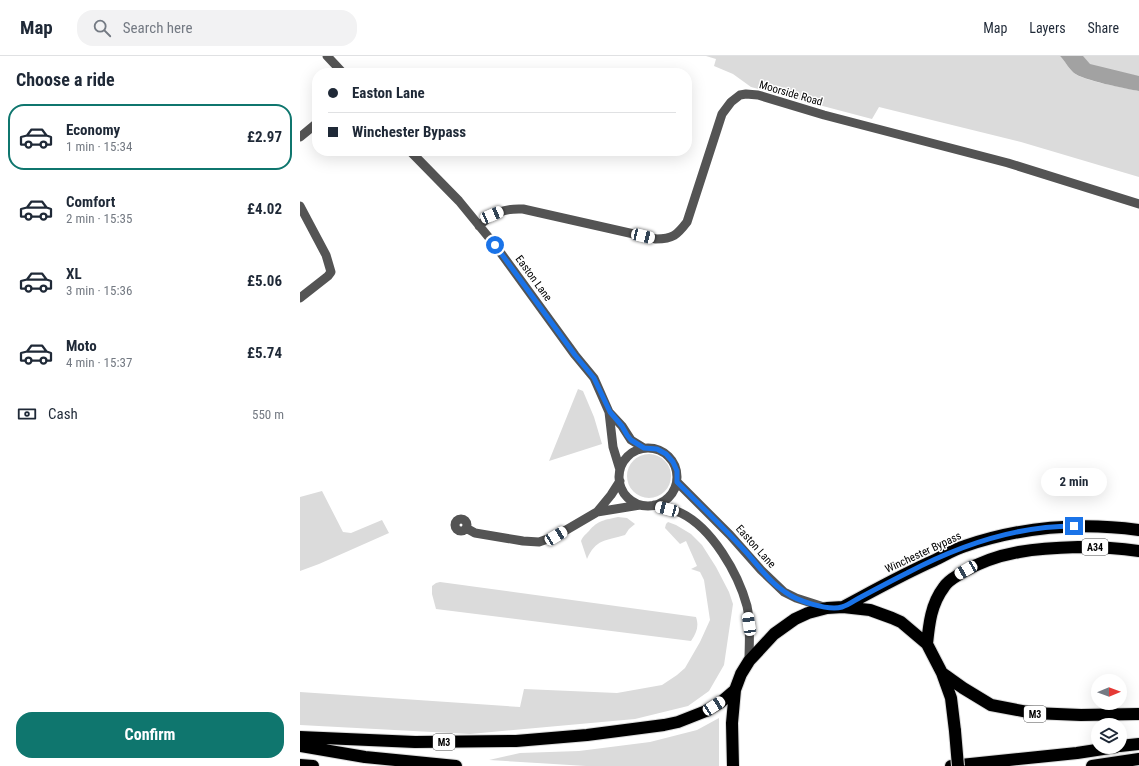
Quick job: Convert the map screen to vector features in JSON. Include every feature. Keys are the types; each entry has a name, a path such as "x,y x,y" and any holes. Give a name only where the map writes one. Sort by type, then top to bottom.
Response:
{"highway":[{"name":"Winchester Bypass","path":"843,607 908,572 950,552 964,546 1000,536 1030,530 1063,526 1096,526 1139,530"},
{"name":"A34","path":"927,644 932,612 944,586 956,576 977,564 996,557 1026,550 1050,547 1098,547 1139,551"},
{"path":"733,766 732,743 735,690 741,674 749,661 774,634 792,621 808,613 827,608 843,607 870,610 892,618 901,622 927,644 942,673 951,698 958,766"},
{"name":"M3","path":"942,673 991,705 1033,713 1080,716 1139,714"},
{"name":"M3","path":"300,737 423,742 516,741 587,735 664,726 678,722 706,711 735,690"},
{"path":"1127,745 1139,744"},
{"name":"M3","path":"300,746 365,758 456,766"},
{"path":"951,766 1091,751"},
{"path":"1092,766 1139,759"},
{"path":"300,765 313,766"}],"street":[{"path":"327,56 338,68"},
{"name":"Moorside Road","path":"479,226 492,215 503,210 513,208 656,239 670,239 687,222 722,114 730,102 740,95 746,94 758,95 824,115 1008,163 1139,204"},
{"path":"300,137 312,126"},
{"name":"Easton Lane","path":"415,156 459,201 479,226 527,288 575,355 594,378 610,412 631,440 644,448"},
{"path":"300,206 326,255 331,272 300,298"},
{"name":"Easton Lane","path":"610,412 613,447 620,470"},
{"path":"640,505 629,498 622,488 620,481 620,470 625,460 633,452 644,448 657,449 666,454 673,462 677,471 677,482 674,490 669,497 654,505"},
{"path":"466,528 475,533 522,541 539,542 556,536 597,512 620,481"},
{"name":"Easton Lane","path":"677,482 784,592 796,598 827,608"},
{"path":"597,512 640,505 654,505 680,512 696,522 711,537 727,561 742,593 747,607 749,624 749,661"}],"shaded area":[{"path":"706,56 1060,56 1072,71 1079,76 1086,79 1139,91 1139,177 1021,142 879,107 872,119 751,87 733,74 714,66 716,59"},
{"path":"1060,56 1083,56 1090,64 1139,76 1139,91 1105,84 1079,76 1072,71"},
{"path":"1071,56 1139,56 1139,83 1081,69"},
{"path":"578,389 583,391 594,417 602,444 549,461"},
{"path":"653,454 665,460 670,468 670,484 665,492 657,497 645,498 633,492 628,484 627,472 633,460 641,455"},
{"path":"322,491 343,532 351,533 382,520 389,533 300,571 300,497"},
{"path":"618,517 627,518 635,524 625,535 598,544 590,552 587,559 581,541 584,536 592,527 599,523"},
{"path":"668,522 691,534 702,545 716,567 729,592 733,604 724,665 709,691 688,706 635,719 470,734 300,725 300,692 520,707 524,689 617,693 662,685 685,668 700,642 710,620 704,580 700,572 691,569 697,566 686,541 680,544 665,528"},
{"path":"440,582 696,617 697,629 691,641 436,609 432,594 432,586"},
{"path":"719,718 719,766 586,766 489,760 520,753 579,751 650,742 697,730"}],"route":[{"path":"495,245 575,355 594,378 610,412 631,440 644,448 657,449 666,454 673,462 677,471 677,482 730,535 771,580 784,592 796,598 827,608 843,607 908,572 964,546 1000,536 1030,530 1074,526"}]}
